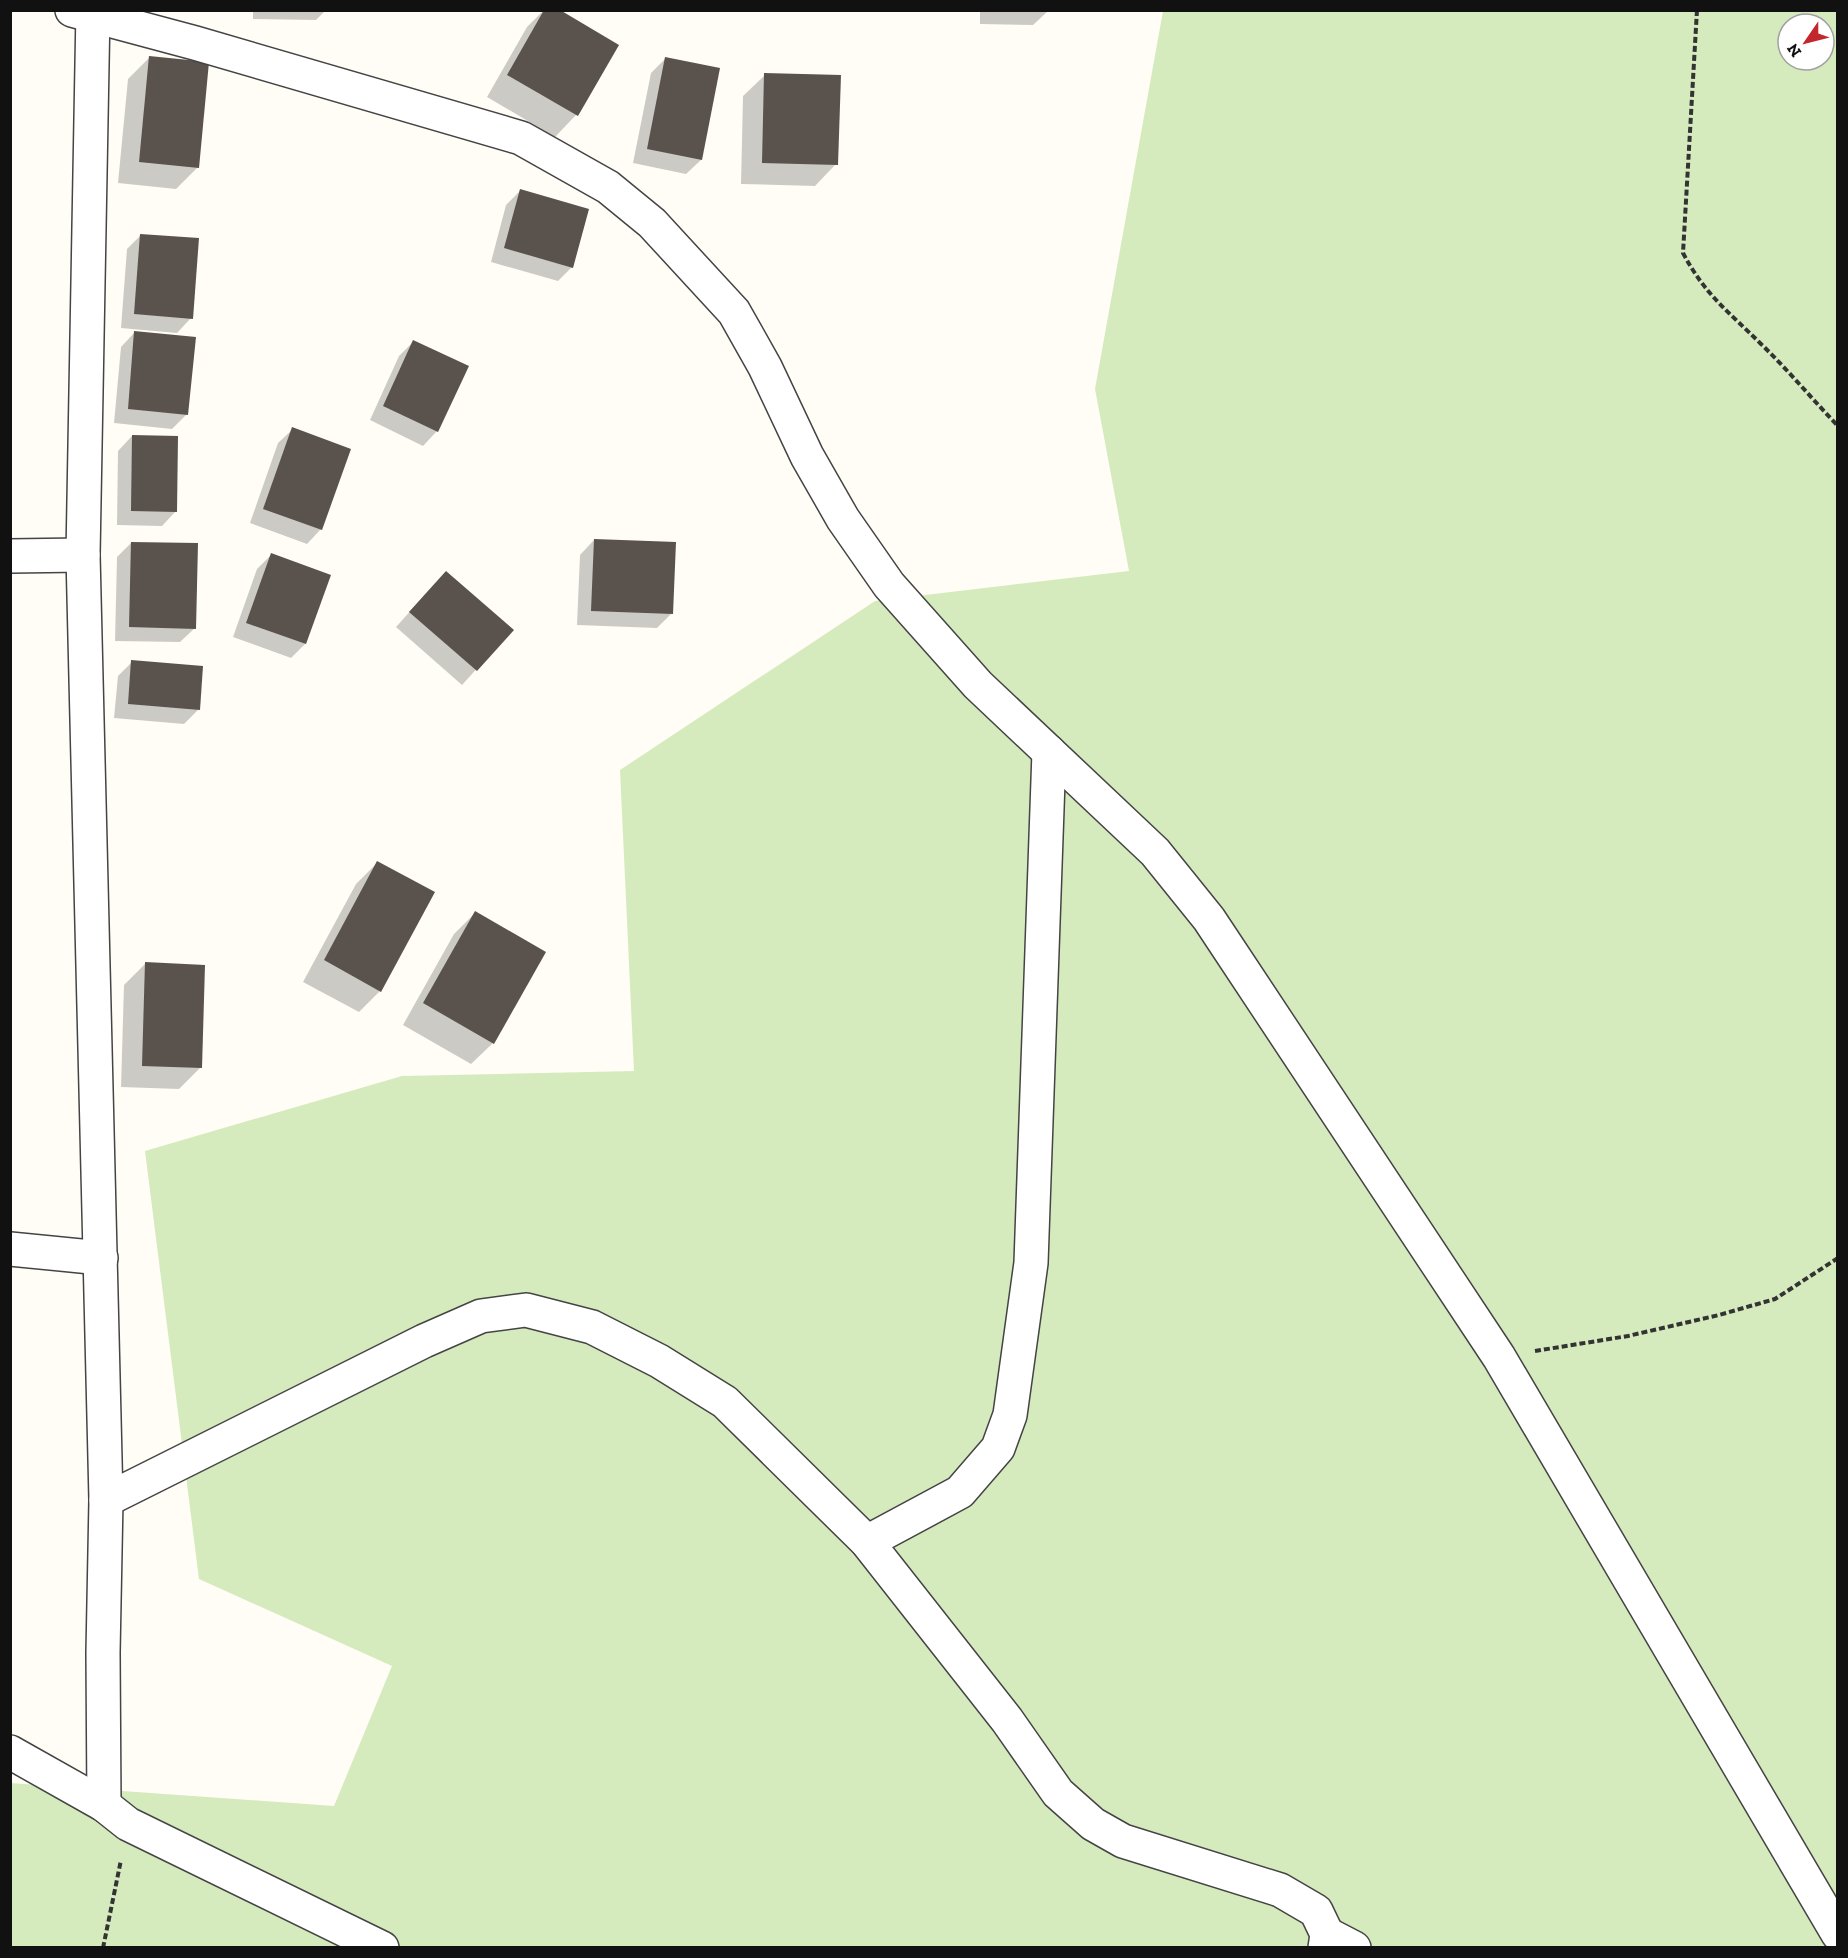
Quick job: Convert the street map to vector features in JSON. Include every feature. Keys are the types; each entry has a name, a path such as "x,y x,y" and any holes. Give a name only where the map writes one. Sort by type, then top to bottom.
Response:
{"street":[{"path":"116,1814 103,1653 106,1500 83,555 86,12 520,138 608,188 652,223 734,312 765,367 807,456 843,519 889,585 978,685 1155,852 1209,919 1499,1357 1838,1934"},
{"path":"10,556 83,555"},
{"path":"867,1542 960,1491 998,1448 1010,1415 1031,1263 1049,752"},
{"path":"10,1249 101,1258"},
{"path":"106,1500 424,1341 481,1316 526,1310 592,1327 659,1361 725,1402 867,1542 1007,1720 1058,1793 1093,1824 1123,1841 1280,1890 1316,1911 1335,1943"},
{"path":"10,1752 116,1814 382,1947"}],"path":[{"path":"1697,10 1683,253 1697,280 1722,309 1761,343 1838,426"},
{"path":"1499,1357 1628,1336 1719,1315 1775,1299 1838,1258"},
{"path":"103,1947 116,1814"}],"green space":[{"path":"1163,11 1837,11 1837,1947 11,1947 10,1783 334,1806 392,1666 199,1579 145,1151 402,1076 634,1071 620,770 875,601 1129,571 1095,389"}],"building":[{"path":"544,10 560,10 619,45 578,116 507,75"},
{"path":"149,56 209,62 199,168 139,162"},
{"path":"665,57 720,68 702,160 647,149"},
{"path":"764,73 841,75 838,165 762,163"},
{"path":"520,189 589,209 573,268 504,248"},
{"path":"140,234 199,238 193,319 134,314"},
{"path":"134,331 196,337 188,415 128,409"},
{"path":"413,340 469,366 438,432 383,406"},
{"path":"292,427 351,449 322,530 263,509"},
{"path":"132,435 178,436 177,512 131,511"},
{"path":"594,539 676,542 673,614 591,611"},
{"path":"131,542 198,543 196,629 129,627"},
{"path":"271,553 331,575 306,644 246,623"},
{"path":"446,571 514,630 477,671 409,612"},
{"path":"131,660 203,666 200,710 128,704"},
{"path":"377,861 435,892 381,992 324,960"},
{"path":"475,911 546,952 494,1044 423,1003"},
{"path":"145,962 205,965 202,1068 142,1066"}]}
